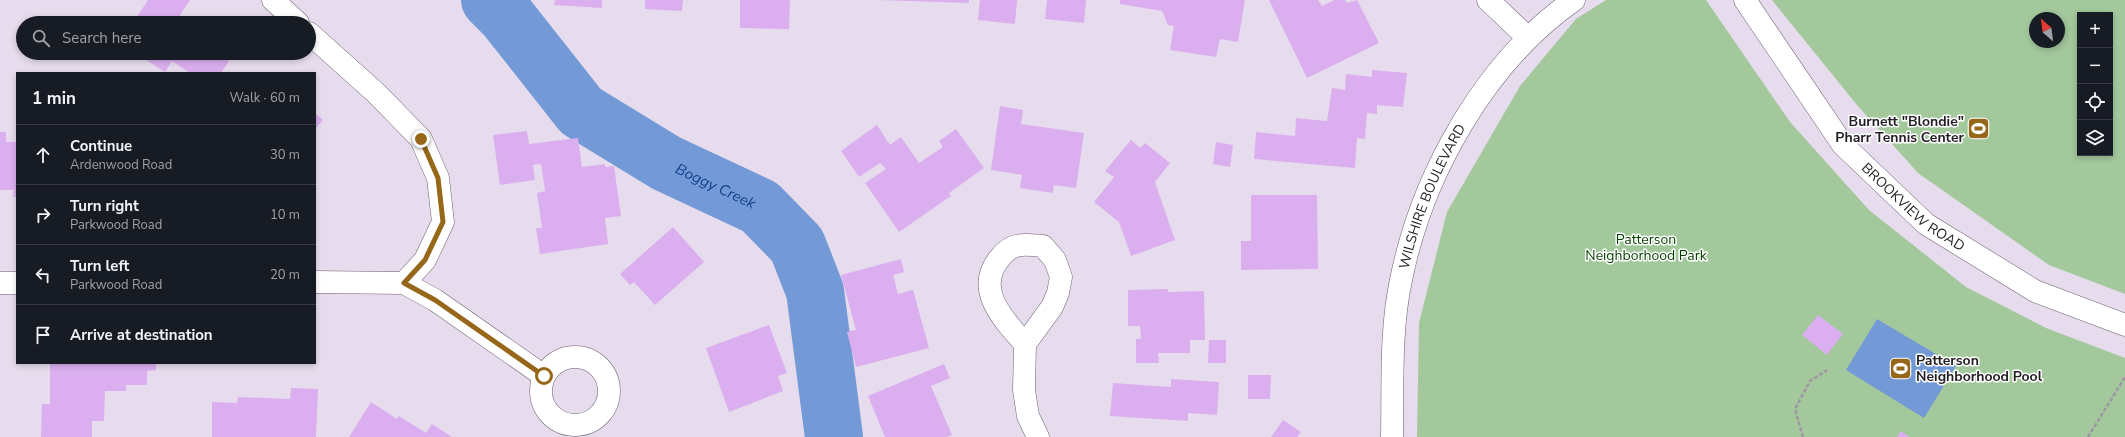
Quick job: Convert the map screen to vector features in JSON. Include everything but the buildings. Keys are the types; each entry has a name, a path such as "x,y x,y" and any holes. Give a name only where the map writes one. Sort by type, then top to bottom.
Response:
{"street":[{"path":"273,0 290,16"},
{"path":"1488,0 1528,38"},
{"name":"WILSHIRE BOULEVARD","path":"1392,437 1394,334 1400,280 1415,225 1432,178 1456,133 1492,80 1528,38 1574,0"},
{"name":"BROOKVIEW ROAD","path":"1745,0 1843,145 1926,224 2035,291 2125,325"},
{"path":"316,39 376,93 421,139 438,178 443,222 425,260 404,283"},
{"path":"0,283 16,282"},
{"path":"316,282 404,283 435,300 544,376"},
{"path":"1025,344 1024,390 1028,416 1038,437"}],"path":[{"path":"1803,437 1795,409 1810,381 1827,370"},
{"path":"2088,437 2125,377"}],"green space":[{"name":"Patterson Neighborhood Park","path":"1606,0 1706,0 1790,122 1869,210 1966,287 2046,328 2125,358 2125,437 1417,437 1419,323 1447,212 1520,86 1576,19"},
{"name":"Burnett \"Blondie\" Pharr Tennis Center","path":"1772,0 2125,0 2125,294 2049,265 1918,173 1857,105"}],"water":[{"name":"Patterson Neighborhood Pool","path":"1877,319 1956,366 1924,418 1846,370"}],"waterway":[{"name":"Boggy Creek","path":"490,0 506,16 581,111 666,163 760,207 797,245 815,291 834,437"}],"place":[{"name":"Burnett \"Blondie\" Pharr Tennis Center","path":"1979,129"},
{"name":"Patterson Neighborhood Pool","path":"1901,368"}],"route":[{"path":"421,139 438,178 443,222 425,260 404,283 435,300 544,376"}]}
